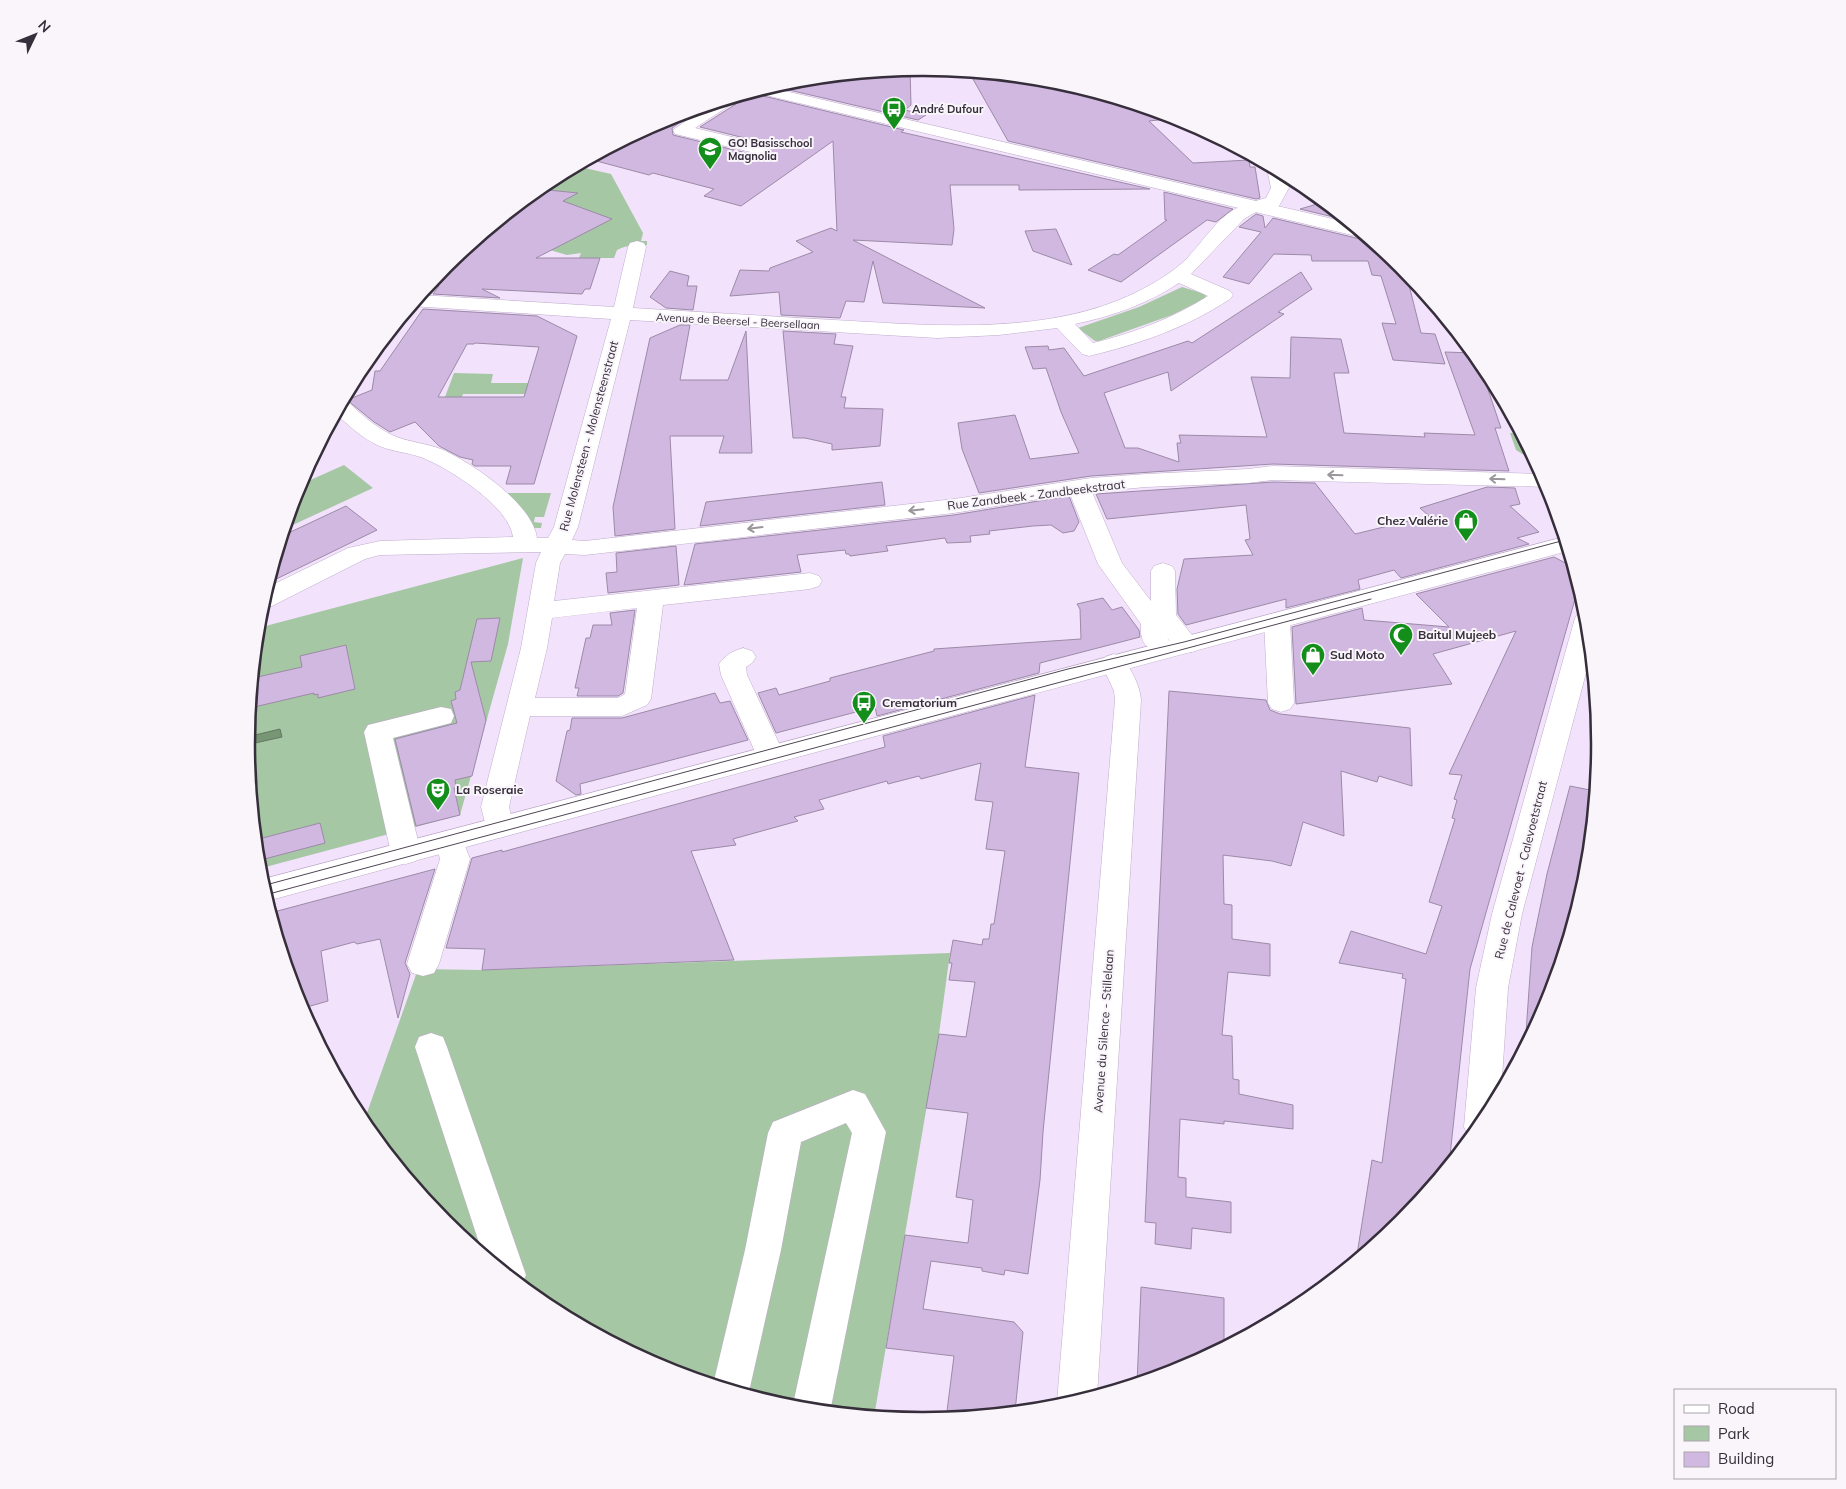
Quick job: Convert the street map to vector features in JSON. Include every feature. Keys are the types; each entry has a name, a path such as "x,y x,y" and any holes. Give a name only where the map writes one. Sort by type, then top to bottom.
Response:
{"street":[{"path":"774,93 1348,229"},
{"path":"710,111 681,130 759,150"},
{"name":"Avenue de Beersel - Beersellaan","path":"423,302 937,332 1023,328 1061,321 1115,307 1141,297 1179,276 1196,262 1239,214 1273,202 1280,188 1278,179"},
{"name":"Rue Molensteen - Molensteenstraat","path":"500,827 495,807 534,648 548,563 566,527 622,314 637,247"},
{"path":"1061,321 1089,350 1108,346 1170,325 1202,310 1223,295 1179,276"},
{"path":"344,410 376,436 389,442 432,454 454,464 479,482 510,508 524,532 525,544"},
{"name":"Rue Zandbeek - Zandbeekstraat","path":"272,595 357,553 380,548 525,544 585,548 954,506 1004,496 1173,478 1252,477 1272,473 1536,481"},
{"path":"1079,488 1110,564 1154,623 1153,637 1157,642"},
{"path":"271,889 770,754 1560,545"},
{"path":"1163,571 1163,616 1187,645"},
{"path":"540,611 810,581"},
{"path":"519,708 622,707 638,699 651,599"},
{"path":"1277,621 1281,703"},
{"name":"Rue de Calevoet - Calevoetstraat","path":"1482,1111 1492,988 1507,914 1582,638"},
{"path":"742,657 732,664 734,675 770,754"},
{"name":"Avenue du Silence - Stillelaan","path":"1078,1394 1128,700 1127,691 1114,663"},
{"path":"406,853 378,732 440,716"},
{"path":"423,964 455,858 450,841"},
{"path":"431,1047 505,1266"},
{"path":"732,1385 763,1250 785,1134 853,1104 869,1132 813,1403"}],"green space":[{"path":"586,168 611,174 643,233 641,241 647,241 647,245 621,248 617,250 614,258 579,258 581,253 567,255 522,242 507,223 516,214"},
{"path":"1182,287 1205,294 1206,298 1172,315 1099,341 1095,341 1078,328 1139,307"},
{"path":"454,373 493,374 491,383 530,383 527,394 463,394 459,405 445,397"},
{"path":"1510,433 1514,433 1525,456 1516,450"},
{"path":"344,465 373,488 292,525 310,480"},
{"path":"500,493 551,493 544,517 535,517 534,522 542,523 541,528 530,528"},
{"name":"La Roseraie","path":"523,558 508,644 460,815 266,867 260,832 255,744 260,657 266,626"},
{"path":"950,953 939,1034 875,1411 793,1400 750,1390 667,1362 627,1344 552,1300 516,1275 450,1217 421,1185 366,1115 418,969 482,970"}],"shaded area":[{"path":"280,729 282,737 255,743 255,735"}],"building":[{"path":"910,77 911,105 905,110 926,115 918,120 789,90 836,82"},
{"path":"973,79 1053,89 1096,99 1160,120 1149,121 1193,163 1246,160 1249,162 1250,167 1255,167 1260,198 1256,199 1008,141"},
{"path":"763,96 904,130 901,132 1150,189 1019,190 1019,185 950,185 954,229 952,245 853,240 985,308 883,303 873,261 864,302 846,301 840,318 781,315 779,292 730,296 740,270 769,271 770,268 813,252 796,241 831,228 837,231 833,141 741,206 704,196 714,189 598,161 627,145 681,122 672,128 673,135 759,156 765,155 769,150 765,143 700,127 736,104"},
{"path":"550,190 578,193 563,201 612,219 536,258 600,258 590,289 585,289 582,294 482,289 500,298 433,294 439,286 437,286 450,272 482,242 516,214"},
{"path":"1164,192 1233,209 1216,222 1207,220 1121,282 1088,270 1114,254 1118,255 1167,220 1165,220"},
{"path":"1316,204 1334,217 1300,209"},
{"path":"1256,214 1263,216 1265,228 1273,218 1360,239 1409,287 1421,333 1435,334 1445,364 1393,360 1382,323 1396,324 1381,276 1372,275 1368,261 1312,261 1311,255 1274,254 1249,284 1223,277 1261,232 1239,227"},
{"path":"1056,229 1072,265 1033,251 1025,231"},
{"path":"670,271 689,276 687,286 697,286 693,310 666,308 650,297"},
{"path":"1301,272 1312,289 1278,312 1284,314 1171,391 1168,372 1104,393 1125,448 1138,448 1179,462 1177,443 1181,443 1179,435 1267,437 1251,377 1290,378 1291,337 1341,339 1349,373 1334,373 1344,433 1425,437 1424,433 1475,435 1445,352 1464,353 1486,385 1501,428 1495,428 1509,471 1273,464 1091,476 979,493 962,449 958,423 1015,415 1030,459 1079,453 1061,412 1046,368 1033,369 1025,347 1048,346 1049,350 1064,348 1084,376 1188,341 1192,343"},
{"path":"423,309 537,316 577,336 534,484 506,484 511,466 475,466 472,464 473,460 460,457 439,446 415,422 390,432 374,422 349,402 351,398 372,390 375,371 380,371","holes":["475,343 539,347 524,397 438,397 467,344"]},
{"path":"680,325 690,325 680,380 728,380 746,331 752,453 719,453 724,436 670,436 675,529 615,536 613,507 650,338"},
{"path":"783,331 836,334 834,344 853,346 841,397 846,397 844,408 883,409 880,446 832,450 832,444 805,438 793,438"},
{"path":"882,482 885,505 700,526 706,502"},
{"path":"1273,482 1315,483 1355,534 1429,516 1420,508 1487,487 1515,488 1520,504 1510,506 1539,532 1517,538 1529,544 1401,578 1394,570 1358,580 1360,589 1286,608 1286,599 1186,625 1178,614 1177,589 1184,559 1253,555 1245,540 1250,539 1246,505 1107,519 1096,494"},
{"path":"1069,496 1079,522 1074,531 1063,533 1051,525 1033,526 989,531 990,534 970,536 971,542 947,543 945,538 886,546 888,551 850,556 846,554 845,550 797,555 801,572 684,585 695,544 954,515"},
{"path":"346,506 377,530 276,579 289,533"},
{"path":"676,546 679,585 608,593 606,573 617,572 616,553"},
{"path":"1554,557 1565,563 1575,600 1470,969 1450,1154 1396,1217 1357,1252 1372,1160 1382,1163 1406,979 1402,978 1403,974 1339,963 1351,931 1426,954 1442,906 1429,902 1455,819 1452,818 1457,800 1454,799 1462,775 1449,774 1516,631 1433,654 1452,684 1296,704 1292,627 1362,608 1364,620 1449,627 1416,594"},
{"path":"1103,598 1112,610 1122,607 1139,630 1140,637 1040,663 1039,673 877,716 875,707 776,733 758,693 776,688 779,695 830,681 830,678 934,651 934,649 1081,639 1080,609 1077,604"},
{"path":"635,610 623,693 618,696 577,696 579,688 575,688 586,638 590,638 593,625 612,625 610,613"},
{"path":"500,618 491,661 471,662 486,720 472,776 455,780 456,788 454,788 460,815 416,826 395,739 457,723 451,701 456,699 455,692 460,690 477,619"},
{"path":"346,645 355,689 318,698 318,694 314,695 314,693 256,707 258,677 302,667 300,656"},
{"path":"1169,691 1266,700 1270,710 1280,714 1410,728 1412,786 1379,776 1377,782 1341,771 1344,836 1303,822 1291,866 1272,861 1223,855 1224,904 1232,905 1232,939 1270,944 1270,976 1228,972 1222,1035 1232,1036 1233,1079 1239,1080 1239,1094 1293,1105 1293,1129 1224,1121 1224,1124 1180,1119 1178,1177 1186,1178 1186,1197 1231,1202 1231,1233 1192,1228 1191,1249 1155,1244 1156,1223 1145,1222"},
{"path":"715,693 720,703 730,701 748,740 580,784 581,794 576,795 556,781 567,731 570,730 572,718 622,718"},
{"path":"1035,695 1025,767 1079,773 1043,1132 1040,1180 1028,1274 1005,1270 1004,1275 982,1271 982,1268 931,1261 923,1309 1014,1322 1023,1332 1016,1406 947,1412 954,1356 886,1348 905,1235 968,1243 973,1200 956,1197 968,1113 926,1108 939,1034 966,1037 975,982 949,980 952,963 949,963 953,940 982,945 983,939 989,939 991,924 994,924 1005,851 986,849 993,802 975,800 981,763 921,779 919,776 888,784 887,781 819,800 824,809 794,817 798,821 733,839 736,845 691,851 734,960 482,970 485,949 446,948 472,858 502,850 502,852 885,747 883,736"},
{"path":"1570,786 1590,790 1586,832 1568,917 1556,959 1526,1031 1532,947 1547,874"},
{"path":"320,823 325,843 265,859 261,838"},
{"path":"435,869 405,963 410,974 398,1018 380,939 357,944 354,942 321,951 328,1001 309,1006 290,959 277,911"},
{"path":"1141,1287 1224,1298 1224,1341 1179,1362 1137,1377"}],"tram line":[{"path":"270,884 1068,669 1184,642 1559,542"},
{"path":"272,893 1371,599"}],"place":[{"name":"André Dufour","path":"894,130"},
{"name":"GO! Basisschool Magnolia","path":"710,170"},
{"name":"Chez Valérie","path":"1466,542"},
{"name":"Baitul Mujeeb","path":"1401,656"},
{"name":"Sud Moto","path":"1313,676"},
{"name":"Crematorium","path":"864,724"},
{"name":"La Roseraie","path":"438,811"}]}
